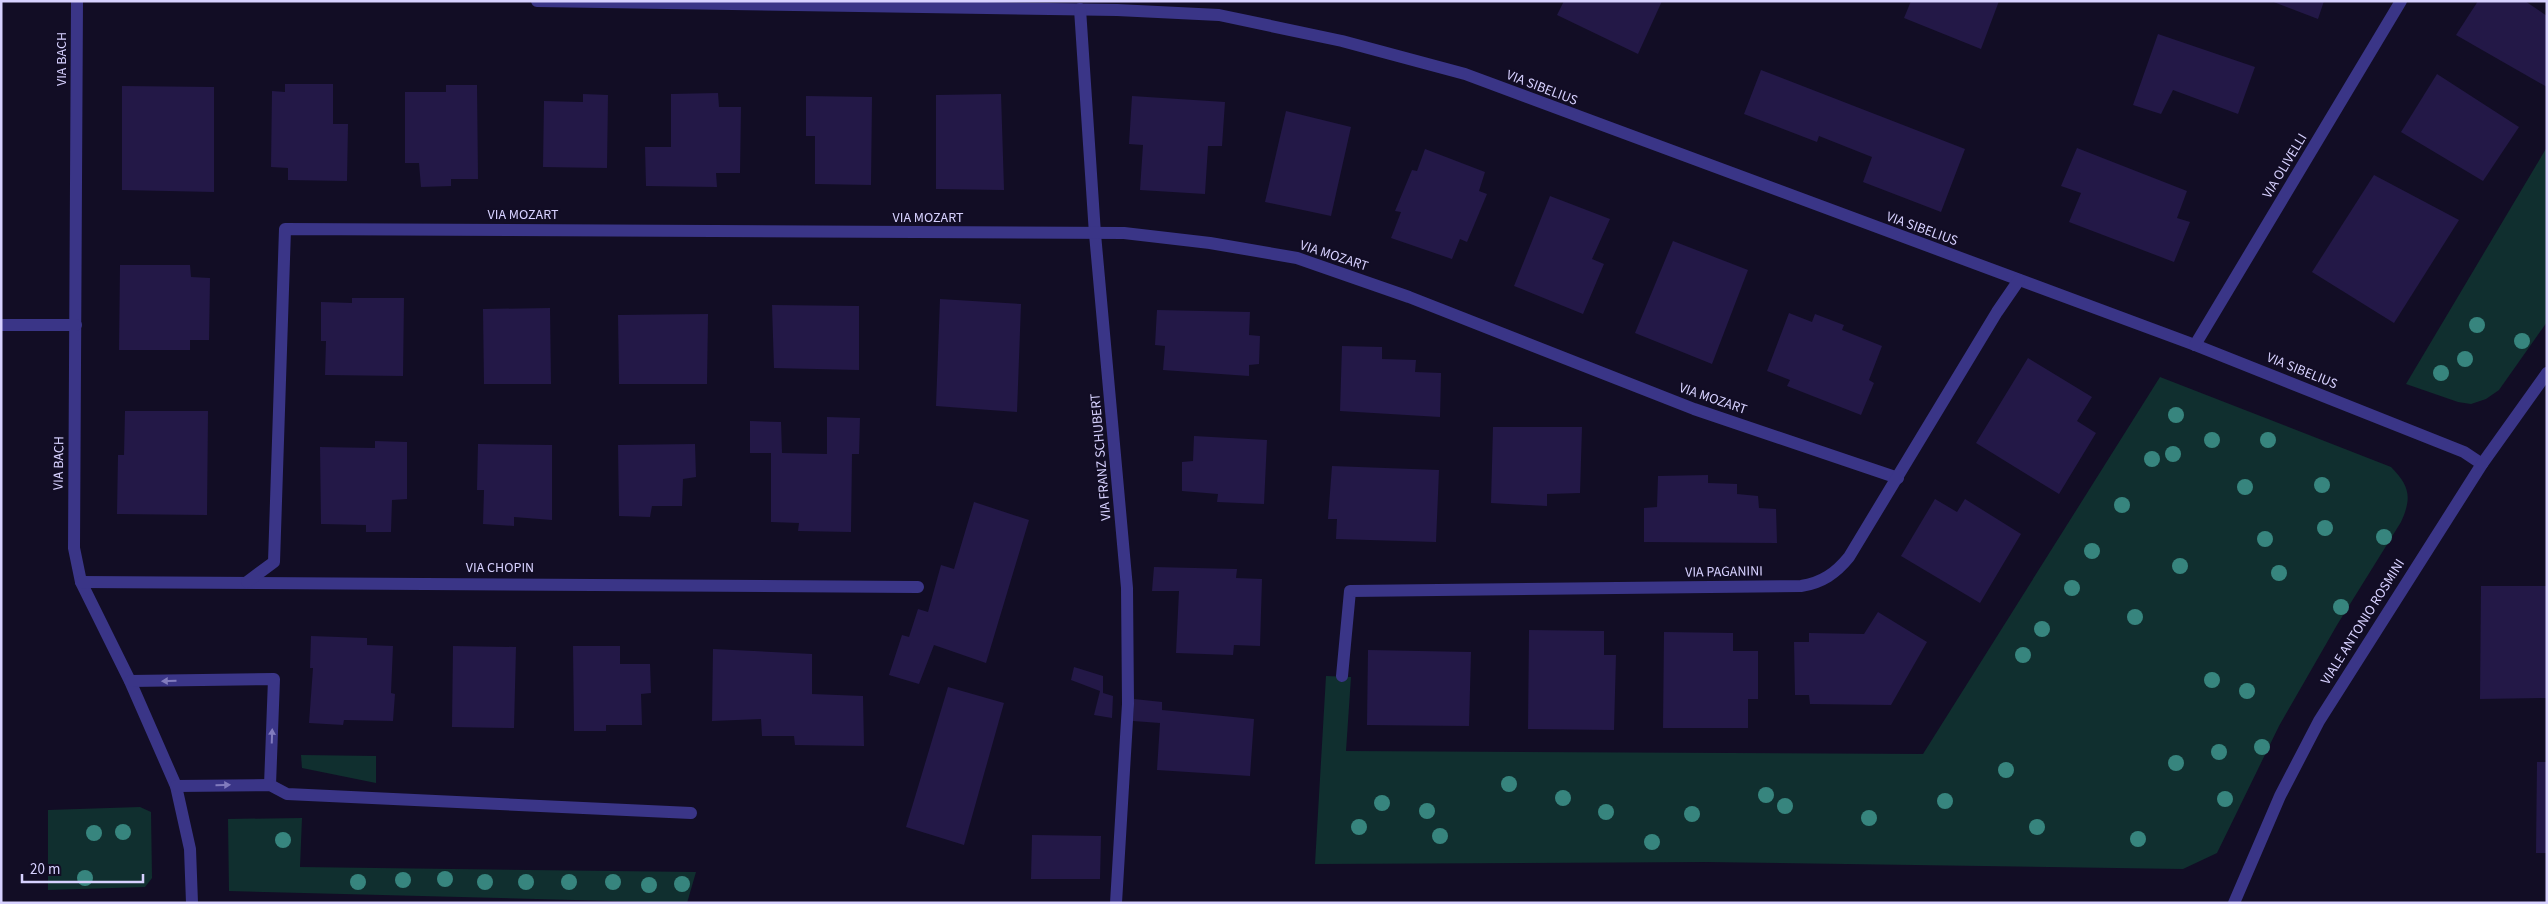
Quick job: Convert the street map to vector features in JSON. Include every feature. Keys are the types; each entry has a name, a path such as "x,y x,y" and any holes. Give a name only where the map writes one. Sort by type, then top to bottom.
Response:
{"street":[{"name":"VIA BACH","path":"77,1 74,548 81,582 130,681 176,786 190,849 192,903"},
{"name":"VIA SIBELIUS","path":"537,1 1080,9 1219,15 1342,41 1465,74 2195,345 2464,452 2482,464"},
{"name":"VIA OLIVELLI","path":"2195,345 2401,1"},
{"name":"VIA FRANZ SCHUBERT","path":"1080,9 1095,234 1127,588 1128,704 1116,903"},
{"name":"VIA MOZART","path":"247,582 274,562 286,229 1124,233 1210,243 1297,258 1409,296 1694,409 1898,478"},
{"name":"VIA PAGANINI","path":"1342,676 1350,591 1815,584 1839,569 1849,557 2019,280"},
{"path":"1,325 76,326"},
{"name":"VIALE ANTONIO ROSMINI","path":"2234,903 2280,796 2318,721 2482,464 2547,373"},
{"name":"VIA CHOPIN","path":"81,582 918,587"},
{"path":"130,681 274,680 270,785"},
{"path":"176,786 270,785 287,794 691,814"}],"green space":[{"path":"2547,147 2547,322 2499,390 2486,399 2471,404 2458,402 2406,384"},
{"path":"2160,377 2391,467 2402,480 2408,499 2401,522 2337,625 2279,726 2217,853 2183,869 1706,862 1315,864 1326,676 1351,677 1346,751 1923,754"},
{"path":"301,755 376,756 376,783 302,768"},
{"path":"140,807 151,812 152,878 145,887 48,890 48,810"},
{"path":"302,818 300,867 696,872 687,903 229,891 228,819"}],"building":[{"path":"1564,1 1662,1 1638,54 1557,15"},
{"path":"1911,1 1999,1 1981,49 1904,18"},
{"path":"2271,1 2324,1 2318,19"},
{"path":"2478,1 2525,1 2547,16 2547,87 2456,35"},
{"path":"2158,34 2255,67 2238,114 2173,90 2161,114 2133,105"},
{"path":"1761,70 1965,149 1941,212 1863,182 1872,157 1819,136 1817,142 1744,114"},
{"path":"2437,74 2519,127 2483,181 2401,132"},
{"path":"285,84 333,84 333,124 348,124 347,181 288,180 288,168 271,167 272,91 285,92"},
{"path":"446,85 477,85 478,179 451,179 451,186 421,187 419,163 405,163 405,92 446,92"},
{"path":"122,86 214,87 214,192 122,190"},
{"path":"718,93 719,107 741,107 740,173 716,173 717,187 646,186 645,147 671,147 671,94"},
{"path":"583,94 608,95 607,168 543,167 544,101 583,102"},
{"path":"1001,94 1004,190 936,189 936,95"},
{"path":"806,96 872,97 871,185 815,184 815,136 806,136"},
{"path":"1132,96 1225,102 1222,146 1208,146 1205,194 1140,190 1143,145 1129,144"},
{"path":"1286,111 1351,127 1331,216 1265,202"},
{"path":"2077,148 2187,191 2177,218 2190,222 2174,262 2069,222 2081,193 2061,186"},
{"path":"1425,149 1485,172 1479,191 1487,194 1467,242 1460,239 1452,259 1391,238 1401,212 1395,211 1412,170 1417,171"},
{"path":"2374,175 2459,220 2394,323 2312,272"},
{"path":"1550,196 1610,219 1592,259 1604,264 1583,314 1514,286"},
{"path":"1673,241 1748,270 1712,364 1635,333"},
{"path":"120,265 190,265 191,277 210,278 209,340 190,340 190,350 119,350"},
{"path":"352,298 404,298 403,376 325,375 326,341 321,341 321,302 352,303"},
{"path":"940,299 1021,304 1017,412 936,406"},
{"path":"772,305 859,306 859,370 774,368"},
{"path":"550,308 551,384 484,384 483,309"},
{"path":"1157,310 1250,312 1249,335 1260,336 1259,364 1249,365 1249,376 1163,370 1165,346 1155,345"},
{"path":"1789,313 1812,322 1815,314 1844,325 1842,330 1882,346 1869,380 1874,383 1861,415 1787,386 1790,380 1767,371"},
{"path":"708,314 707,384 619,384 618,315"},
{"path":"1342,346 1382,347 1382,359 1416,360 1415,372 1441,373 1440,417 1340,411"},
{"path":"2028,358 2092,397 2077,421 2096,433 2059,494 1976,443"},
{"path":"125,411 208,411 207,515 117,514 118,455 124,455"},
{"path":"827,417 860,418 859,454 852,454 851,532 798,531 799,523 771,522 771,453 750,453 750,421 781,422 782,453 827,454"},
{"path":"1493,427 1582,427 1580,493 1547,494 1547,506 1491,503"},
{"path":"1194,436 1267,440 1264,504 1217,502 1218,494 1182,491 1182,462 1193,461"},
{"path":"375,441 407,442 407,499 392,500 391,532 366,532 366,525 321,524 320,447 375,448"},
{"path":"478,444 552,445 552,520 514,517 514,526 483,524 484,490 477,490"},
{"path":"695,444 696,477 683,479 682,506 652,506 650,517 619,516 618,445"},
{"path":"1332,466 1439,470 1436,542 1336,539 1337,519 1328,519"},
{"path":"1708,475 1708,483 1737,484 1737,494 1758,496 1759,508 1776,509 1777,543 1644,542 1644,508 1657,507 1658,476"},
{"path":"1935,499 1957,512 1965,499 2021,534 1980,603 1901,556"},
{"path":"974,502 1029,520 986,663 934,645 919,684 889,675 902,635 909,637 918,609 928,612 941,565 954,569"},
{"path":"1154,567 1237,569 1236,578 1262,579 1260,646 1234,645 1233,655 1176,653 1179,591 1152,591"},
{"path":"2481,586 2547,586 2547,698 2480,699"},
{"path":"1878,612 1927,642 1891,705 1810,704 1809,695 1795,695 1794,642 1809,642 1809,633 1864,634"},
{"path":"1529,630 1604,631 1604,655 1616,655 1614,730 1528,729"},
{"path":"1664,632 1733,633 1733,651 1758,651 1758,699 1748,699 1748,728 1663,728"},
{"path":"311,636 367,638 367,645 393,646 391,693 395,694 393,721 344,720 343,725 309,723 313,668 310,668"},
{"path":"453,646 516,647 514,728 452,727"},
{"path":"573,646 620,646 620,664 650,664 651,693 641,694 642,725 606,725 606,731 574,731"},
{"path":"713,649 812,654 812,694 863,696 864,746 795,745 794,736 762,736 761,719 712,721"},
{"path":"1368,650 1471,652 1469,726 1367,725"},
{"path":"1074,667 1103,676 1103,693 1113,696 1112,718 1094,715 1100,691 1071,680"},
{"path":"948,687 1004,703 964,845 906,827"},
{"path":"1134,699 1162,702 1162,710 1254,719 1250,776 1157,770 1160,723 1133,721"},
{"path":"2537,762 2547,762 2547,853 2536,853"},
{"path":"1032,835 1101,836 1100,879 1031,879"}]}
